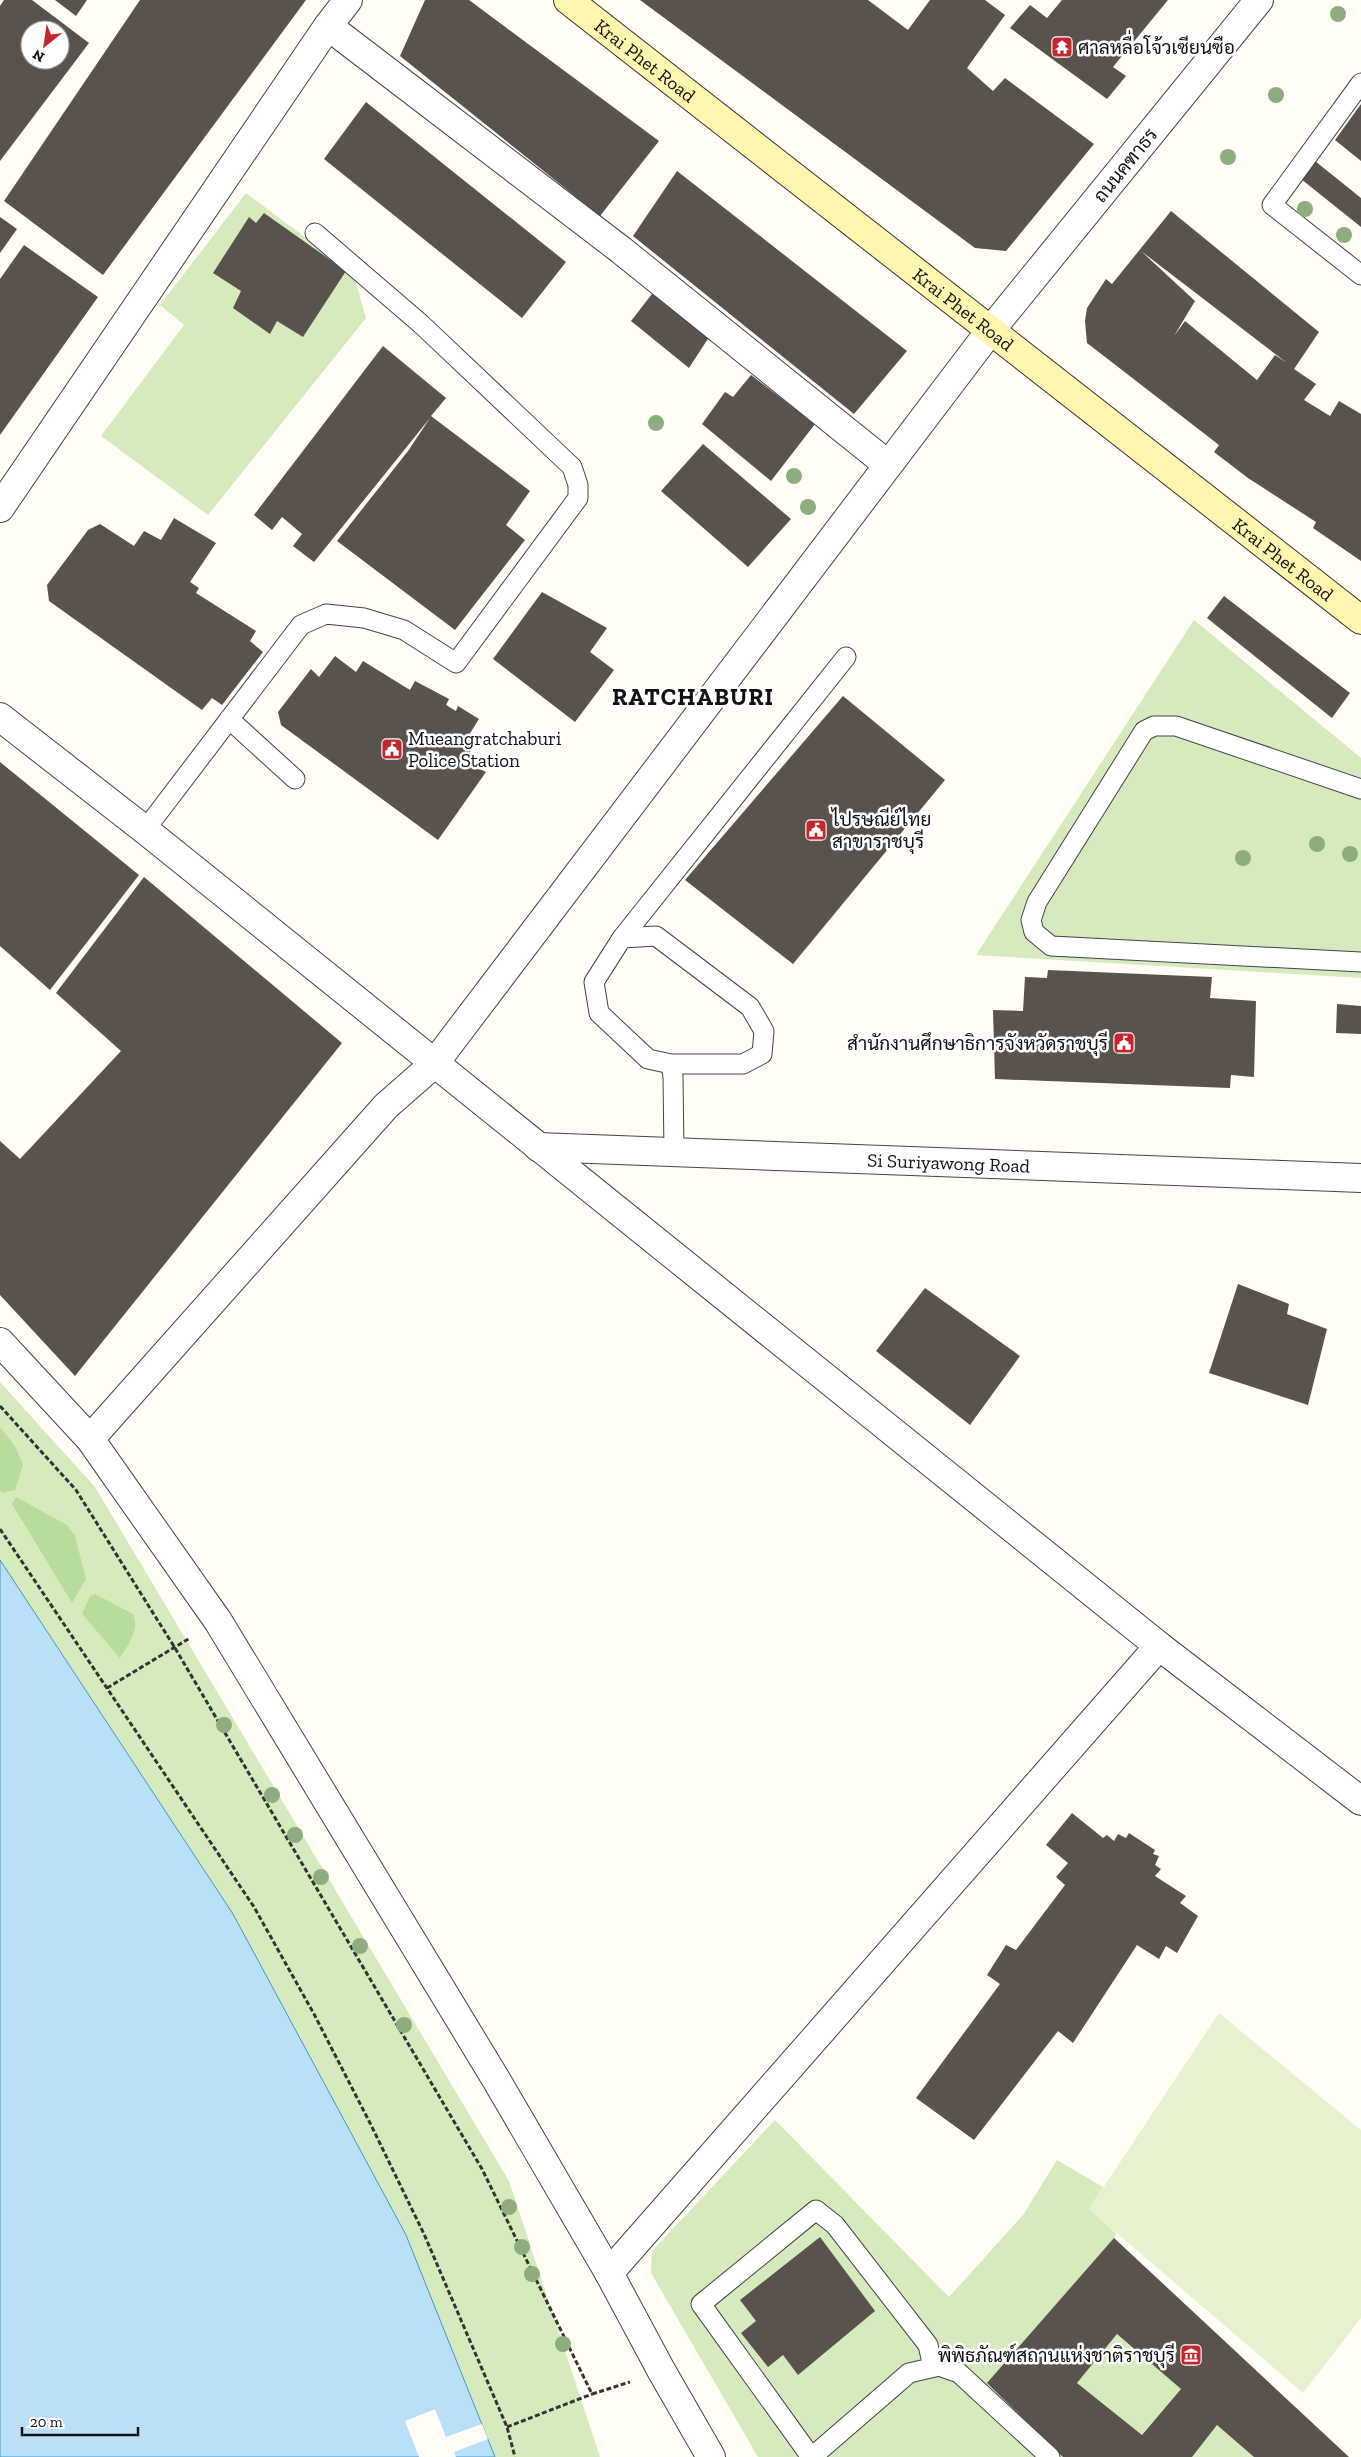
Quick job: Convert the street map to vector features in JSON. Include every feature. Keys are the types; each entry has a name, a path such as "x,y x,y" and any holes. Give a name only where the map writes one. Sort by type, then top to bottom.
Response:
{"main road":[{"name":"Krai Phet Road","path":"568,0 1361,620"}],"street":[{"path":"0,508 328,26 348,0"},
{"name":"ถนนคฑาธร","path":"90,1439 386,1106 434,1064 887,464 990,331 1259,0"},
{"path":"328,26 620,250 887,464"},
{"path":"0,717 145,830 1159,1646 1361,1801"},
{"name":"Si Suriyawong Road","path":"538,1147 1361,1178"},
{"path":"0,1342 90,1439 218,1621 497,2081 609,2273 661,2370 711,2457"},
{"path":"609,2273 1159,1646"}],"lane":[{"path":"1361,83 1272,205 1361,275"},
{"path":"145,830 301,625 326,614 364,618 404,630 456,663 578,498 578,485 572,467 421,324 315,233"},
{"path":"622,938 656,936 750,1007 764,1031 762,1054 743,1064 671,1064 648,1059 599,1013 594,982 622,938 846,656"},
{"path":"229,720 294,779"},
{"path":"1361,789 1176,726 1154,726 1144,731 1038,902 1031,920 1034,932 1051,946 1361,962"},
{"path":"671,1064 673,1077 674,1152"},
{"path":"933,2367 928,2345 835,2225 816,2210 701,2304 811,2457 910,2373 939,2366 959,2373 1050,2457"}],"path":[{"path":"0,1406 76,1490 175,1648 482,2169 592,2394"},
{"path":"0,1529 254,1907 314,2014 370,2122 424,2234 506,2427 515,2457"},
{"path":"107,1688 175,1648"},
{"path":"506,2427 661,2370"}],"green space":[{"path":"246,193 353,273 366,318 208,515 101,436 184,325 160,305"},
{"path":"1194,620 1361,758 1361,978 976,955"},
{"path":"0,1382 95,1487 509,2181 600,2457 495,2457 406,2235 233,1914 0,1560"},
{"path":"0,1427 15,1446 23,1465 15,1490 2,1493 0,1490"},
{"path":"16,1497 67,1525 75,1536 86,1579 72,1603 12,1504"},
{"path":"95,1594 133,1614 135,1620 134,1632 120,1658 82,1614 90,1596"},
{"path":"1219,2013 1361,2130 1361,2318 1303,2393 1089,2209"},
{"path":"775,2120 949,2297 1023,2215 1057,2160 1103,2187 1089,2209 1116,2233 1114,2238 993,2377 1066,2457 758,2457 651,2273 652,2251"},
{"path":"1117,2334 1181,2389 1142,2435 1077,2383"},
{"path":"1217,2425 1254,2457 1192,2457"}],"water":[{"path":"0,1560 233,1914 406,2235 495,2457 0,2457"}],"pier":[{"path":"435,2409 446,2437 482,2424 488,2439 454,2452 456,2457 419,2457 405,2421"}],"building":[{"path":"4,0 32,0 59,20 20,20 20,70 69,70 0,161 0,6"},
{"path":"55,0 87,0 76,16"},
{"path":"140,0 306,0 103,275 4,201"},
{"path":"425,0 469,0 659,141 600,216 400,56"},
{"path":"640,0 868,0 908,30 930,0 985,0 1005,15 967,68 993,91 1005,78 1094,144 1006,251 975,248"},
{"path":"1062,0 1168,0 1113,67 1126,76 1107,99 1010,28 1030,5 1047,18"},
{"path":"70,29 89,43 70,68"},
{"path":"366,102 566,262 522,318 324,159"},
{"path":"1361,104 1361,161 1335,140"},
{"path":"1315,161 1361,198 1361,227 1301,179"},
{"path":"677,171 907,351 854,414 633,236"},
{"path":"1171,211 1319,332 1294,369 1316,384 1304,400 1330,416 1339,401 1361,414 1361,561 1313,528 1316,522 1248,478 1214,452 1219,445 1087,343 1085,321 1087,308 1106,279 1112,284","holes":["1141,251 1287,363 1275,355 1257,380 1185,321 1174,336 1195,301"]},
{"path":"264,213 346,271 303,337 277,321 270,334 233,308 241,291 213,273 249,217 256,223"},
{"path":"0,217 17,229 0,253"},
{"path":"24,245 98,297 0,435 0,279"},
{"path":"652,294 662,301 665,295 713,331 689,368 631,321"},
{"path":"383,346 446,398 431,416 530,491 506,525 525,540 455,630 337,541 408,451 430,418 314,562 293,546 302,534 282,517 272,530 254,515"},
{"path":"751,375 815,424 771,481 702,424 725,392 733,397"},
{"path":"703,444 791,519 748,567 661,491"},
{"path":"174,518 216,543 190,582 199,588 196,593 256,631 250,641 263,652 222,705 212,698 202,710 49,601 47,585 88,530 100,524 134,546 144,531 161,540"},
{"path":"542,592 607,628 590,652 614,670 575,722 493,659"},
{"path":"1224,596 1350,693 1332,718 1207,618"},
{"name":"Mueangratchaburi Police Station","path":"335,656 356,672 363,661 410,690 415,681 449,699 446,705 456,711 458,706 479,719 467,738 474,744 469,754 485,763 480,769 486,772 438,840 281,725 278,712 311,669 319,677"},
{"name":"ไปรษณีย์ไทย สาขาราชบุรี","path":"843,696 945,780 793,964 685,880"},
{"path":"0,762 139,875 50,990 0,946"},
{"path":"144,877 342,1043 75,1376 0,1295 0,1141 20,1159 121,1051 56,993"},
{"name":"สำนักงานศึกษาธิการจังหวัดราชบุรี","path":"1048,970 1212,977 1210,998 1256,1001 1254,1077 1231,1075 1230,1088 995,1079 993,1010 1023,1011 1025,977 1047,978"},
{"path":"1337,1004 1361,1006 1361,1034 1336,1033"},
{"path":"1238,1284 1289,1304 1287,1314 1327,1329 1308,1405 1209,1373"},
{"path":"925,1288 1020,1356 970,1425 876,1351"},
{"path":"1072,1813 1103,1838 1107,1835 1114,1841 1118,1834 1126,1838 1129,1833 1155,1850 1153,1854 1159,1856 1155,1865 1161,1869 1155,1876 1186,1896 1180,1903 1198,1916 1177,1953 1166,1946 1159,1959 1137,1945 1073,2043 1058,2031 974,2140 916,2098 1000,1984 987,1975 1006,1945 1016,1950 1065,1885 1056,1877 1068,1863 1046,1845"},
{"path":"820,2237 875,2311 798,2375 783,2355 768,2367 741,2333 756,2321 740,2300"},
{"name":"พิพิธภัณฑ์สถานแห่งชาติราชบุรี","path":"1114,2238 1349,2457 1254,2457 1217,2425 1192,2457 1063,2457 987,2383","holes":["1117,2334 1181,2389 1142,2435 1077,2383"]}],"place":[{"name":"ศาลหลื่อโจ้วเซียนซือ","path":"1062,47"},
{"name":"Mueangratchaburi Police Station","path":"392,749"},
{"name":"ไปรษณีย์ไทย สาขาราชบุรี","path":"816,830"},
{"name":"สำนักงานศึกษาธิการจังหวัดราชบุรี","path":"1124,1043"},
{"name":"พิพิธภัณฑ์สถานแห่งชาติราชบุรี","path":"1191,2355"}],"district":[{"name":"RATCHABURI","path":"693,697"}]}
